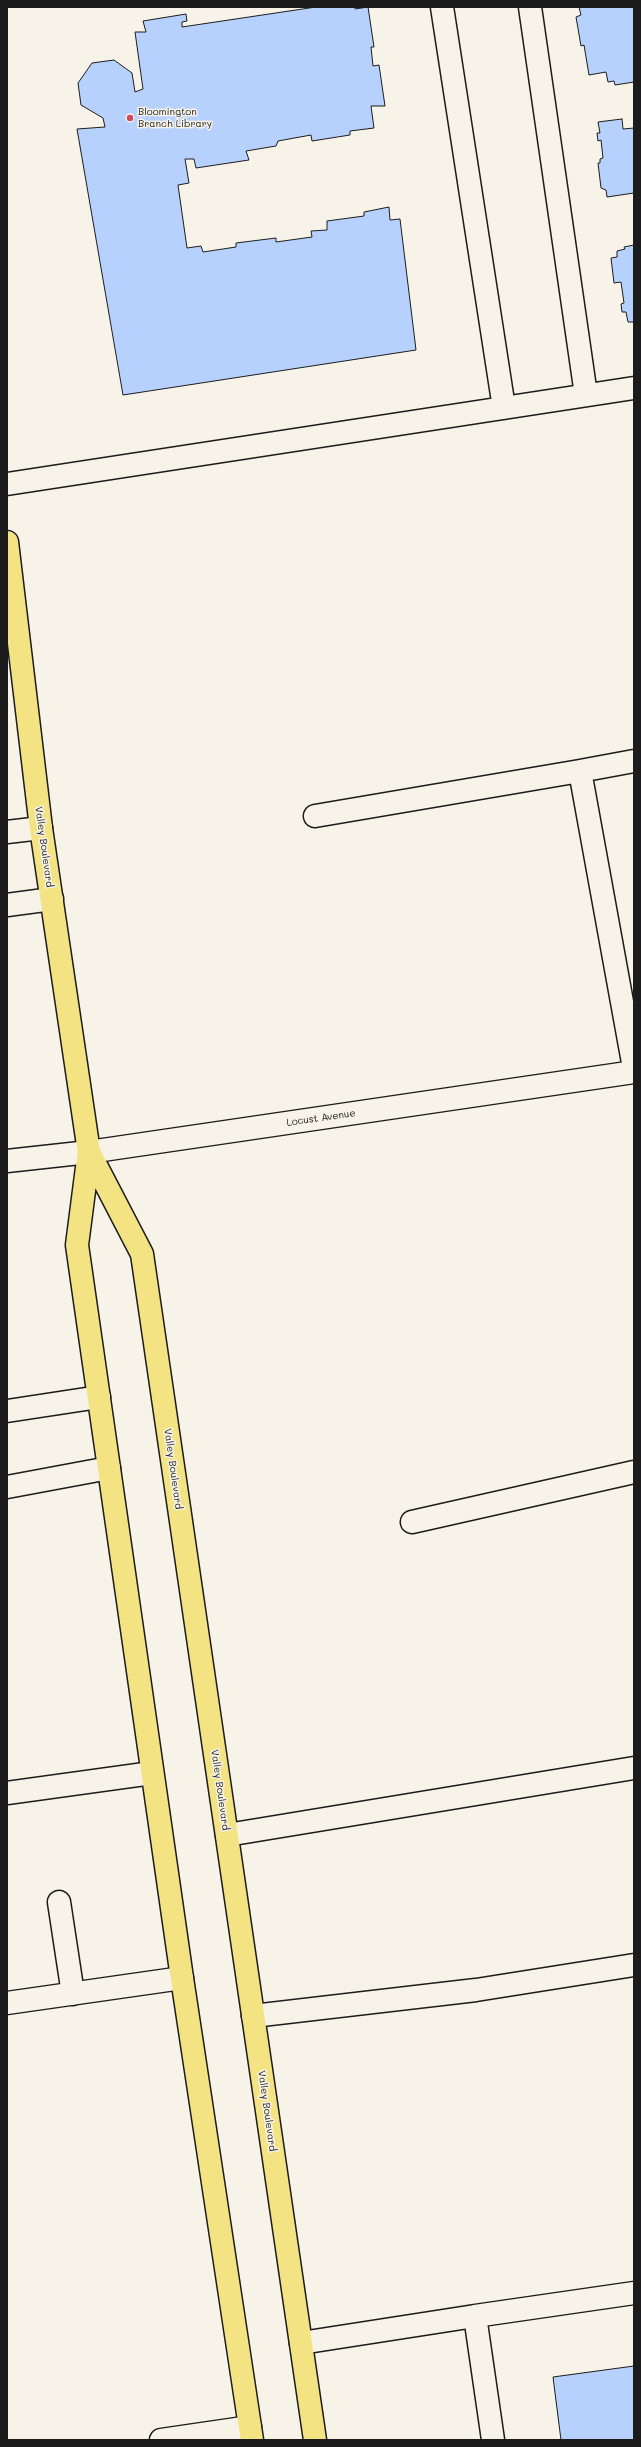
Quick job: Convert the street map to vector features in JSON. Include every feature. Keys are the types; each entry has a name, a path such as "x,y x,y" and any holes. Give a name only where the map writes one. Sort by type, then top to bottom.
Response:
{"main road":[{"name":"Valley Boulevard","path":"7,542 41,828 89,1152 77,1245 152,1773 251,2434"},
{"name":"Valley Boulevard","path":"89,1152 142,1254 316,2440"}],"street":[{"path":"442,7 504,408"},
{"path":"530,7 586,395"},
{"path":"7,484 634,388"},
{"path":"315,816 634,761"},
{"path":"580,771 634,1068"},
{"path":"7,832 41,828"},
{"path":"7,905 52,899"},
{"name":"Locust Avenue","path":"7,1161 89,1152 634,1072"},
{"path":"7,1411 99,1397"},
{"path":"7,1487 109,1468"},
{"path":"412,1522 634,1472"},
{"path":"227,1835 634,1768"},
{"path":"7,1793 152,1773"},
{"path":"59,1902 73,1994"},
{"path":"253,2016 476,1990 634,1965"},
{"path":"7,2003 182,1978"},
{"path":"301,2343 634,2293"},
{"path":"475,2316 493,2440"},
{"path":"161,2440 251,2434"}],"building":[{"path":"316,7 355,7 355,9 368,7 374,47 371,47 373,66 379,65 385,106 371,106 374,128 350,131 350,135 312,141 311,135 278,141 276,146 246,151 249,160 196,168 194,159 185,159 189,183 178,185 187,248 201,246 203,252 236,247 236,243 276,238 276,242 312,237 311,231 327,230 327,221 364,216 364,212 389,207 390,220 400,219 416,350 123,395 77,129 105,127 103,118 81,105 78,83 92,63 114,60 132,73 135,92 143,89 135,32 146,32 143,21 186,14 187,21 182,22 182,27"},
{"path":"579,7 634,7 634,82 615,85 614,81 608,82 606,72 589,75 584,45 581,46 576,17 581,15"},
{"path":"622,119 623,129 634,128 634,193 607,197 606,190 601,188 598,163 600,163 600,159 603,158 601,140 598,141 597,133 600,133 598,122"},
{"path":"634,245 634,322 628,322 626,312 622,312 621,304 624,303 621,282 614,283 611,258 617,257 617,251 625,249 624,247"},
{"path":"634,2366 634,2440 561,2440 553,2377"}],"place":[{"name":"Bloomington Branch Library","path":"130,118"}]}
